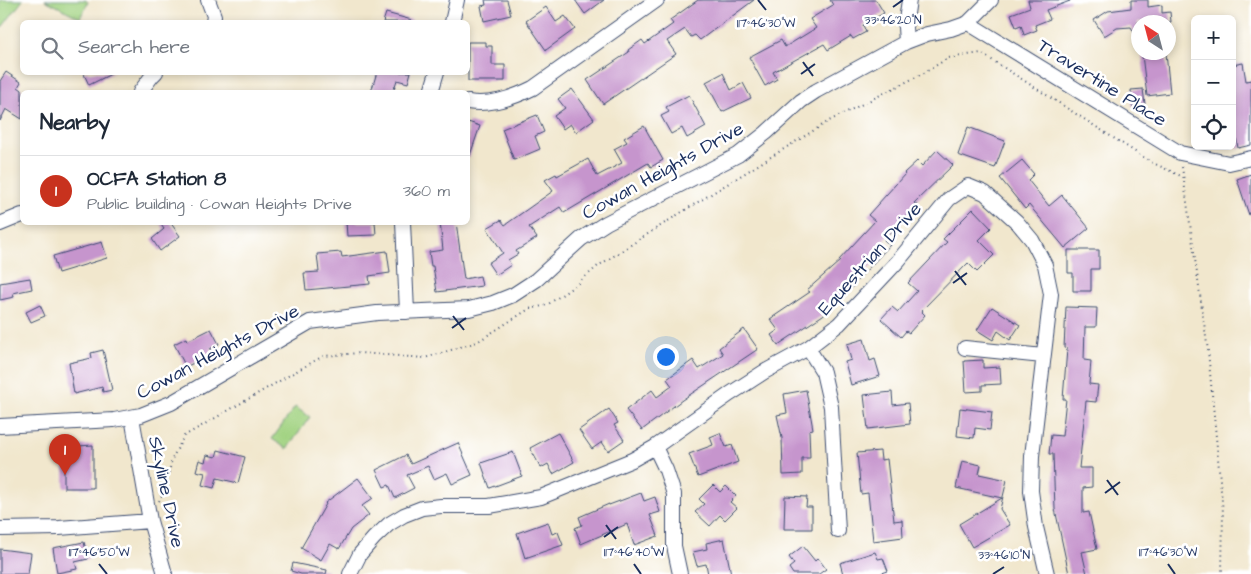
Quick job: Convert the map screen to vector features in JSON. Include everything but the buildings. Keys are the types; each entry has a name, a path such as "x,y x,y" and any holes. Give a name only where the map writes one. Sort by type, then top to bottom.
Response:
{"street":[{"path":"208,0 214,16 213,20"},
{"path":"452,20 457,0"},
{"path":"470,102 494,102 514,98 533,88 657,0"},
{"path":"906,42 905,27 909,0"},
{"name":"Cowan Heights Drive","path":"0,426 132,418 171,403 310,322 376,314 469,308 493,303 513,295 536,280 581,239 606,223 738,155 766,133 801,101 816,91 906,42 968,23 991,0"},
{"name":"Travertine Place","path":"968,23 1180,153 1229,163 1251,158"},
{"path":"142,90 153,75"},
{"path":"432,90 436,75"},
{"name":"Equestrian Drive","path":"350,574 360,554 374,538 389,524 404,515 422,508 489,506 541,497 632,460 655,447 764,372 808,348 839,324 898,261 949,199 968,186 985,193 1016,222 1032,240 1045,265 1050,294 1032,456 1031,491 1036,527 1047,574"},
{"path":"0,224 20,216"},
{"path":"403,225 407,312"},
{"path":"808,348 823,372 828,389 838,531"},
{"path":"965,348 1043,356"},
{"name":"Skyline Drive","path":"132,418 150,521 165,574"},
{"path":"655,447 666,470 674,494 674,546 680,574"},
{"path":"0,529 59,528 150,521"}],"path":[{"path":"158,504 166,486 172,459 184,436 323,356 360,353 425,358 477,342 529,309 547,305 607,260 829,121 924,73 948,58 981,53 1151,162 1183,177"},
{"path":"1180,153 1210,370 1223,512 1222,574"}],"green space":[{"path":"0,0 23,0 0,30"},
{"path":"45,0 85,0 88,2 80,18"},
{"path":"295,407 310,417 287,449 272,439"}],"place":[{"name":"OCFA Station 8","path":"65,475"}]}
